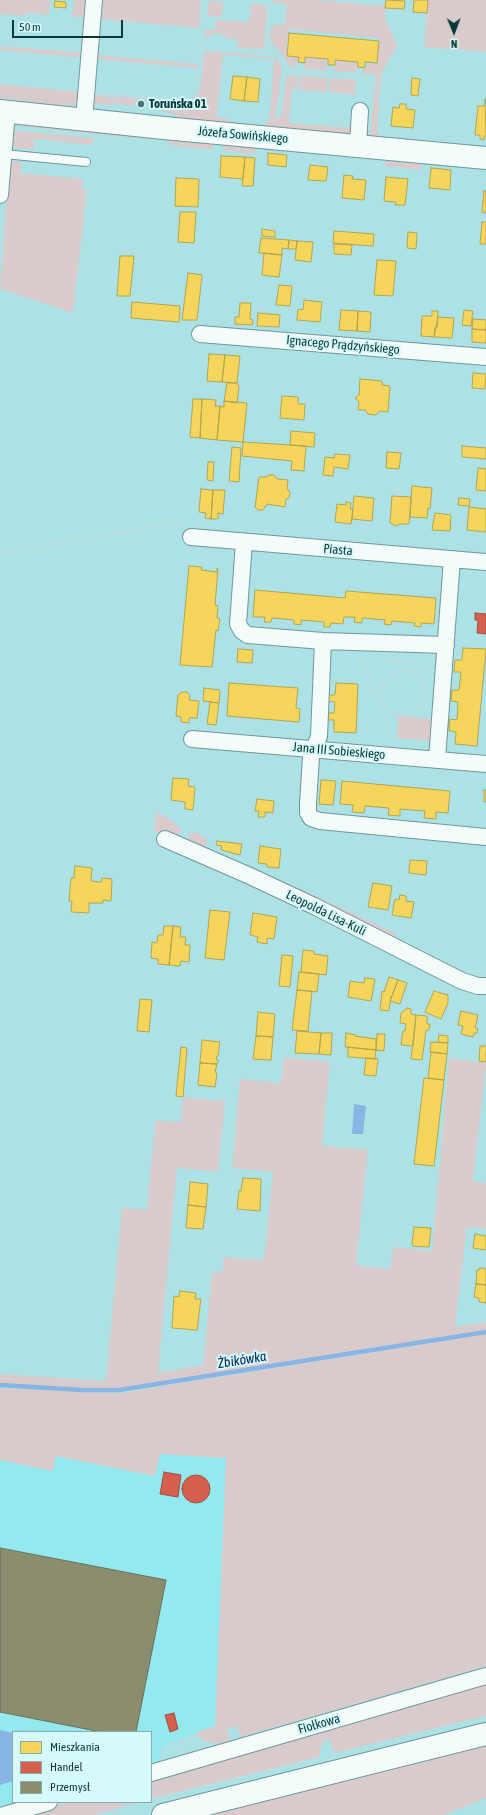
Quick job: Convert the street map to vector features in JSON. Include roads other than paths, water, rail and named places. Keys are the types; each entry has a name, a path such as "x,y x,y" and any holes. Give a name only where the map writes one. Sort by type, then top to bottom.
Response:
{"main road":[{"name":"Józefa Sowińskiego","path":"3,111 486,158"},
{"path":"162,1815 486,1734"}],"street":[{"path":"84,120 94,0"},
{"path":"358,146 365,108"},
{"path":"0,195 4,154 3,111"},
{"name":"Ignacego Prądzyńskiego","path":"200,334 486,357"},
{"name":"Piasta","path":"190,537 486,562"},
{"path":"244,542 238,624 242,631 254,636 323,641 446,645"},
{"path":"437,759 445,669 452,559"},
{"path":"323,641 319,736 311,757 308,804 308,813 311,818 320,821 486,837"},
{"name":"Jana III Sobieskiego","path":"192,740 481,763"},
{"name":"Leopolda Lisa-Kuli","path":"165,839 314,906 462,981 478,986 486,986"},
{"name":"Fiołkowa","path":"152,1773 486,1676"},
{"path":"4,1815 46,1803"}],"lane":[{"path":"4,154 86,162"}],"waterway":[{"name":"Żbikówka","path":"0,1385 82,1390 119,1390 486,1332"}],"place":[{"name":"Toruńska 01","path":"141,104"}]}
